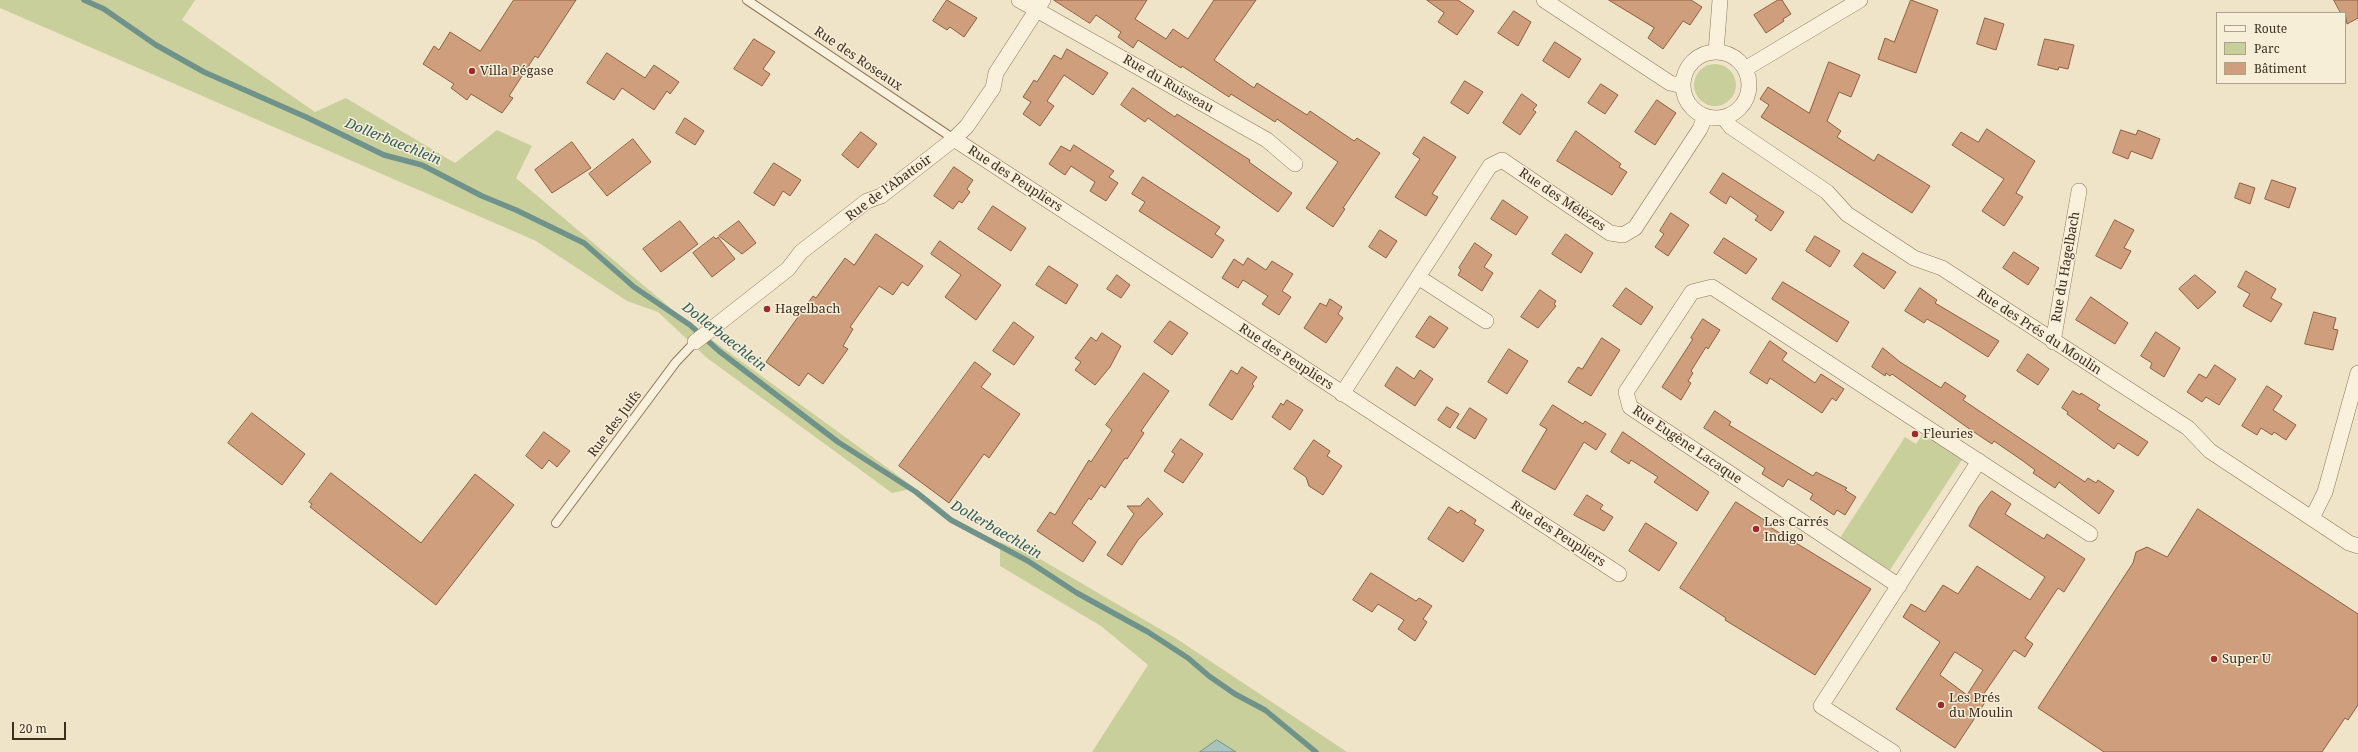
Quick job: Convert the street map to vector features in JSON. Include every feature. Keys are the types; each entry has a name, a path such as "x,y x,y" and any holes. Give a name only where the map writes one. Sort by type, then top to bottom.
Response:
{"street":[{"name":"Rue du Ruisseau","path":"1019,0 1040,4 1267,140 1295,164"},
{"path":"1544,0 1670,83 1682,86"},
{"path":"1716,52 1720,0"},
{"path":"1745,69 1860,0"},
{"name":"Rue de l'Abattoir","path":"695,342 788,269 801,252 867,201 886,192 954,139 967,126 993,88 996,72 1040,4"},
{"path":"1716,52 1733,56 1745,69 1748,78 1746,99 1740,107 1723,117 1705,116 1689,104 1682,86 1686,71 1696,58 1705,54 1716,52"},
{"name":"Rue des Mélèzes","path":"1342,394 1490,166 1502,160 1610,233 1623,235 1635,228 1700,129 1705,116"},
{"name":"Rue des Prés du Moulin","path":"1723,117 1731,127 1827,192 1847,214 1914,258 1942,268 2053,342 2188,428 2210,451 2349,543 2358,546"},
{"name":"Rue des Peupliers","path":"954,139 1619,574"},
{"name":"Rue du Hagelbach","path":"2053,342 2079,191"},
{"path":"1418,277 1486,321"},
{"name":"Rue Eugène Lacaque","path":"1898,586 1630,407 1626,392 1692,292 1712,287 2090,534"},
{"path":"2312,518 2325,492 2358,373"},
{"path":"1893,752 1821,706 1979,461"}],"lane":[{"name":"Rue des Roseaux","path":"747,0 954,139"},
{"name":"Rue des Juifs","path":"556,523 676,362 695,342"}],"green space":[{"path":"0,0 195,0 182,20 315,112 346,98 455,163 497,130 532,146 516,178 686,321 915,488 892,493 707,358 658,312 627,301 536,241 0,8"},
{"path":"1711,64 1719,64 1727,67 1733,73 1736,85 1733,97 1727,103 1719,106 1711,106 1703,103 1697,97 1694,89 1694,81 1697,73 1703,67"},
{"path":"1924,432 1963,458 1890,570 1840,538 1905,437 1916,444"},
{"path":"1000,542 1040,559 1177,639 1347,752 1236,752 1217,740 1200,752 1092,752 1148,665 1101,626 1000,566"}],"water":[{"path":"1217,740 1236,752 1200,752"}],"building":[{"path":"514,0 576,0 538,58 535,56 509,96 513,98 502,113 471,94 467,100 451,88 454,84 423,64 434,46 439,50 450,32 480,51"},
{"path":"947,0 977,18 964,37 950,27 947,30 933,21"},
{"path":"1054,0 1147,0 1135,19 1166,39 1173,29 1188,39 1214,0 1256,0 1214,60 1254,88 1257,83 1307,115 1310,111 1354,141 1357,138 1380,153 1343,208 1345,209 1333,227 1306,208 1338,162 1277,119 1275,122 1231,94 1229,97 1182,66 1181,68 1138,40 1133,48 1118,37 1121,32 1096,15 1090,23"},
{"path":"1427,0 1458,0 1474,11 1457,35 1438,22 1444,13"},
{"path":"1609,0 1691,0 1702,7 1690,25 1683,21 1663,49 1648,38 1654,28"},
{"path":"1778,0 1782,0 1791,14 1783,19 1784,21 1766,33 1754,15"},
{"path":"1911,0 1938,10 1916,73 1878,59 1885,38 1894,42"},
{"path":"2334,0 2358,0 2358,18 2347,24 2346,12 2340,12"},
{"path":"1514,11 1531,22 1518,46 1498,33"},
{"path":"1985,18 2004,24 1996,50 1977,44"},
{"path":"754,39 775,52 763,69 770,74 762,86 734,69"},
{"path":"2045,39 2074,45 2068,69 2059,67 2058,70 2038,65"},
{"path":"1555,42 1581,59 1569,78 1543,61"},
{"path":"1067,49 1108,73 1093,95 1064,75 1047,101 1054,106 1040,126 1023,114 1031,102 1023,97 1034,80 1037,82 1054,55 1061,59"},
{"path":"607,53 645,78 654,65 679,82 670,94 667,91 654,110 622,88 614,100 587,83"},
{"path":"1829,62 1860,75 1851,97 1839,92 1827,121 1841,131 1837,137 1874,161 1878,154 1930,186 1912,213 1761,117 1769,105 1760,99 1768,87 1809,113"},
{"path":"1465,81 1483,92 1468,114 1451,103"},
{"path":"1601,84 1618,95 1605,114 1588,103"},
{"path":"1133,88 1175,117 1177,114 1250,160 1249,162 1292,193 1278,212 1148,118 1145,122 1121,105"},
{"path":"1522,94 1537,105 1533,110 1536,112 1520,135 1503,123"},
{"path":"1657,100 1676,113 1655,145 1635,132"},
{"path":"685,118 704,131 695,145 676,133"},
{"path":"1987,129 2035,161 2016,193 2023,197 2004,226 1982,211 2004,179 1952,145 1961,132 1978,142"},
{"path":"2121,130 2136,135 2138,130 2160,139 2152,159 2131,151 2128,159 2113,153"},
{"path":"1576,131 1621,164 1619,167 1627,172 1612,195 1557,161"},
{"path":"861,132 877,144 858,168 842,155"},
{"path":"1424,137 1456,157 1432,194 1438,197 1426,216 1395,197 1420,159 1413,154"},
{"path":"633,139 651,162 607,196 589,174"},
{"path":"572,142 591,168 552,193 535,170"},
{"path":"1074,145 1114,171 1109,177 1118,183 1106,201 1090,191 1095,182 1071,166 1065,175 1049,164 1061,146 1070,151"},
{"path":"774,163 801,180 790,196 783,191 774,206 754,193"},
{"path":"954,167 973,180 967,189 970,192 962,203 959,201 953,209 934,196"},
{"path":"1723,173 1784,212 1771,231 1755,220 1758,216 1730,196 1726,204 1710,193"},
{"path":"1143,177 1220,227 1215,234 1224,240 1212,258 1139,211 1145,202 1132,194"},
{"path":"2272,180 2296,188 2289,208 2265,199"},
{"path":"2240,183 2255,188 2250,204 2235,198"},
{"path":"1503,200 1528,217 1516,235 1491,219"},
{"path":"993,206 1026,228 1011,251 978,229"},
{"path":"1671,213 1689,225 1668,256 1655,247 1664,234 1660,231"},
{"path":"2115,220 2134,230 2124,248 2131,251 2121,269 2096,256"},
{"path":"680,221 698,244 661,272 643,249"},
{"path":"739,221 756,243 742,254 719,236"},
{"path":"1380,230 1397,241 1386,258 1369,247"},
{"path":"876,234 923,266 908,286 902,282 893,295 879,286 850,327 853,329 843,346 848,349 823,384 808,373 799,386 766,362 813,296 816,298 845,258 854,265"},
{"path":"1566,234 1593,253 1581,273 1552,254"},
{"path":"1815,236 1840,251 1830,267 1806,251"},
{"path":"714,237 716,239 718,237 735,259 712,277 693,253"},
{"path":"1724,238 1757,259 1746,274 1714,253"},
{"path":"940,241 1001,285 976,320 945,297 961,275 931,254"},
{"path":"1475,243 1492,255 1484,267 1493,273 1482,291 1458,275 1461,270 1459,268"},
{"path":"2014,252 2039,268 2028,285 2003,268"},
{"path":"1863,253 1896,272 1884,289 1854,266"},
{"path":"1248,258 1266,270 1272,261 1293,274 1282,291 1291,297 1279,315 1262,304 1268,296 1243,280 1238,288 1222,278 1234,259 1243,265"},
{"path":"1049,266 1078,285 1066,304 1036,285"},
{"path":"2246,271 2276,289 2271,298 2282,304 2271,322 2243,306 2250,294 2238,287"},
{"path":"1117,275 1130,285 1121,298 1107,289"},
{"path":"2195,275 2216,292 2198,309 2179,289"},
{"path":"1783,282 1849,322 1837,342 1772,299"},
{"path":"1626,288 1653,307 1641,325 1613,306"},
{"path":"1920,288 1937,300 1935,303 1999,341 1988,357 1927,319 1924,323 1905,311"},
{"path":"1540,290 1556,301 1554,304 1556,306 1538,328 1521,317"},
{"path":"2091,297 2128,323 2115,344 2076,320"},
{"path":"1330,299 1342,307 1338,314 1343,318 1326,343 1304,328 1320,303 1326,306"},
{"path":"2314,312 2336,318 2333,329 2338,330 2333,350 2305,344"},
{"path":"1430,316 1448,328 1434,348 1416,337"},
{"path":"1703,319 1720,330 1708,349 1706,347 1691,371 1693,373 1688,381 1691,383 1681,400 1662,387 1693,339 1691,338"},
{"path":"1170,321 1188,333 1172,355 1154,342"},
{"path":"1014,322 1034,337 1014,365 993,351"},
{"path":"2156,332 2180,348 2164,377 2150,368 2152,363 2141,356"},
{"path":"1102,333 1121,346 1110,367 1095,385 1075,370 1081,362 1075,358 1091,337 1096,341"},
{"path":"1602,338 1620,350 1591,396 1568,382 1578,367 1582,369"},
{"path":"1770,341 1787,353 1782,360 1815,383 1821,374 1844,389 1836,401 1832,398 1822,413 1770,378 1767,384 1750,373"},
{"path":"1883,348 1900,362 1941,388 1945,382 1966,396 1963,400 2085,482 2088,478 2096,483 2098,480 2114,491 2099,514 2059,482 2055,488 2033,473 2035,470 1994,441 1992,444 1892,374 1890,376 1886,373 1885,376 1872,367"},
{"path":"1509,349 1528,361 1507,394 1488,382"},
{"path":"2028,354 2049,369 2038,385 2017,371"},
{"path":"975,362 991,374 981,387 1020,414 989,458 984,454 949,503 899,466"},
{"path":"2215,365 2236,379 2219,405 2206,397 2202,402 2187,392 2199,374 2206,378"},
{"path":"1242,367 1257,377 1252,384 1254,386 1232,420 1209,405 1231,370 1237,374"},
{"path":"1397,367 1414,379 1420,370 1433,379 1415,406 1385,386"},
{"path":"1144,373 1169,391 1141,431 1144,433 1127,459 1125,458 1105,488 1101,485 1091,500 1089,498 1072,523 1096,542 1083,562 1037,531 1050,512 1055,515 1089,460 1091,462 1112,430 1106,425"},
{"path":"2267,386 2282,396 2273,410 2296,425 2286,440 2274,432 2272,435 2261,428 2257,435 2242,426"},
{"path":"2073,391 2080,395 2081,393 2100,405 2097,409 2148,442 2138,456 2118,443 2114,449 2067,414 2068,412 2062,408"},
{"path":"1287,400 1303,410 1290,430 1272,417 1281,403 1283,405"},
{"path":"1553,405 1583,424 1585,421 1606,434 1596,450 1584,442 1555,490 1522,471 1547,429 1540,425"},
{"path":"1447,407 1459,414 1450,428 1438,420"},
{"path":"1470,408 1487,419 1475,439 1457,428"},
{"path":"1715,411 1731,422 1729,425 1813,476 1816,472 1847,488 1845,490 1856,497 1845,515 1837,510 1834,515 1810,499 1813,494 1788,479 1783,487 1762,474 1765,468 1704,428"},
{"path":"252,413 305,454 282,485 228,443"},
{"path":"544,432 570,451 557,467 549,460 542,469 526,456"},
{"path":"1623,432 1709,492 1697,511 1654,482 1658,477 1631,460 1629,464 1611,452"},
{"path":"1181,439 1203,454 1183,483 1164,471 1175,454 1172,452"},
{"path":"1314,440 1330,451 1327,456 1342,466 1323,495 1309,486 1306,477 1294,469"},
{"path":"331,473 421,543 475,474 514,505 436,605 310,507 312,504 309,502"},
{"path":"1992,491 2011,504 2005,514 2044,539 2047,534 2085,559 2064,592 2058,588 2025,638 2033,644 2025,657 2014,650 1981,698 1986,701 1955,748 1896,709 1940,642 1903,617 1911,604 1925,612 1943,585 1958,594 1977,566 2030,600 2045,577 1969,526 1979,507","holes":["1955,652 1983,670 1967,695 1940,675"]},
{"path":"1587,495 1603,505 1600,509 1613,517 1604,531 1574,515"},
{"path":"1148,498 1163,514 1138,540 1122,565 1107,555 1134,514 1127,506 1140,506"},
{"path":"1736,502 1772,525 1770,527 1871,589 1815,675 1725,620 1726,618 1680,588"},
{"path":"1449,507 1458,513 1461,510 1476,520 1474,524 1484,530 1463,562 1428,539"},
{"name":"Super U","path":"2198,509 2358,614 2358,705 2348,720 2345,718 2322,752 2104,752 2038,708 2133,563 2136,552 2147,547 2167,557"},
{"path":"1646,523 1677,543 1659,571 1629,551"},
{"path":"1371,573 1416,601 1419,598 1432,606 1423,619 1427,622 1415,641 1398,629 1404,620 1378,604 1372,612 1353,600"}],"waterway":[{"name":"Dollerbaechlein","path":"84,0 104,9 156,45 204,72 306,117 384,155 422,165 482,196 516,210 584,243 634,287 690,325 719,351 838,442 916,492 951,520 1028,561 1077,593 1148,632 1188,658 1209,676 1235,694 1265,710 1316,752"}],"place":[{"name":"Villa Pégase","path":"472,71"},
{"name":"Hagelbach","path":"767,309"},
{"name":"Fleuries","path":"1915,434"},
{"name":"Les Carrés Indigo","path":"1756,529"},
{"name":"Super U","path":"2214,659"},
{"name":"Les Prés du Moulin","path":"1941,705"}]}
